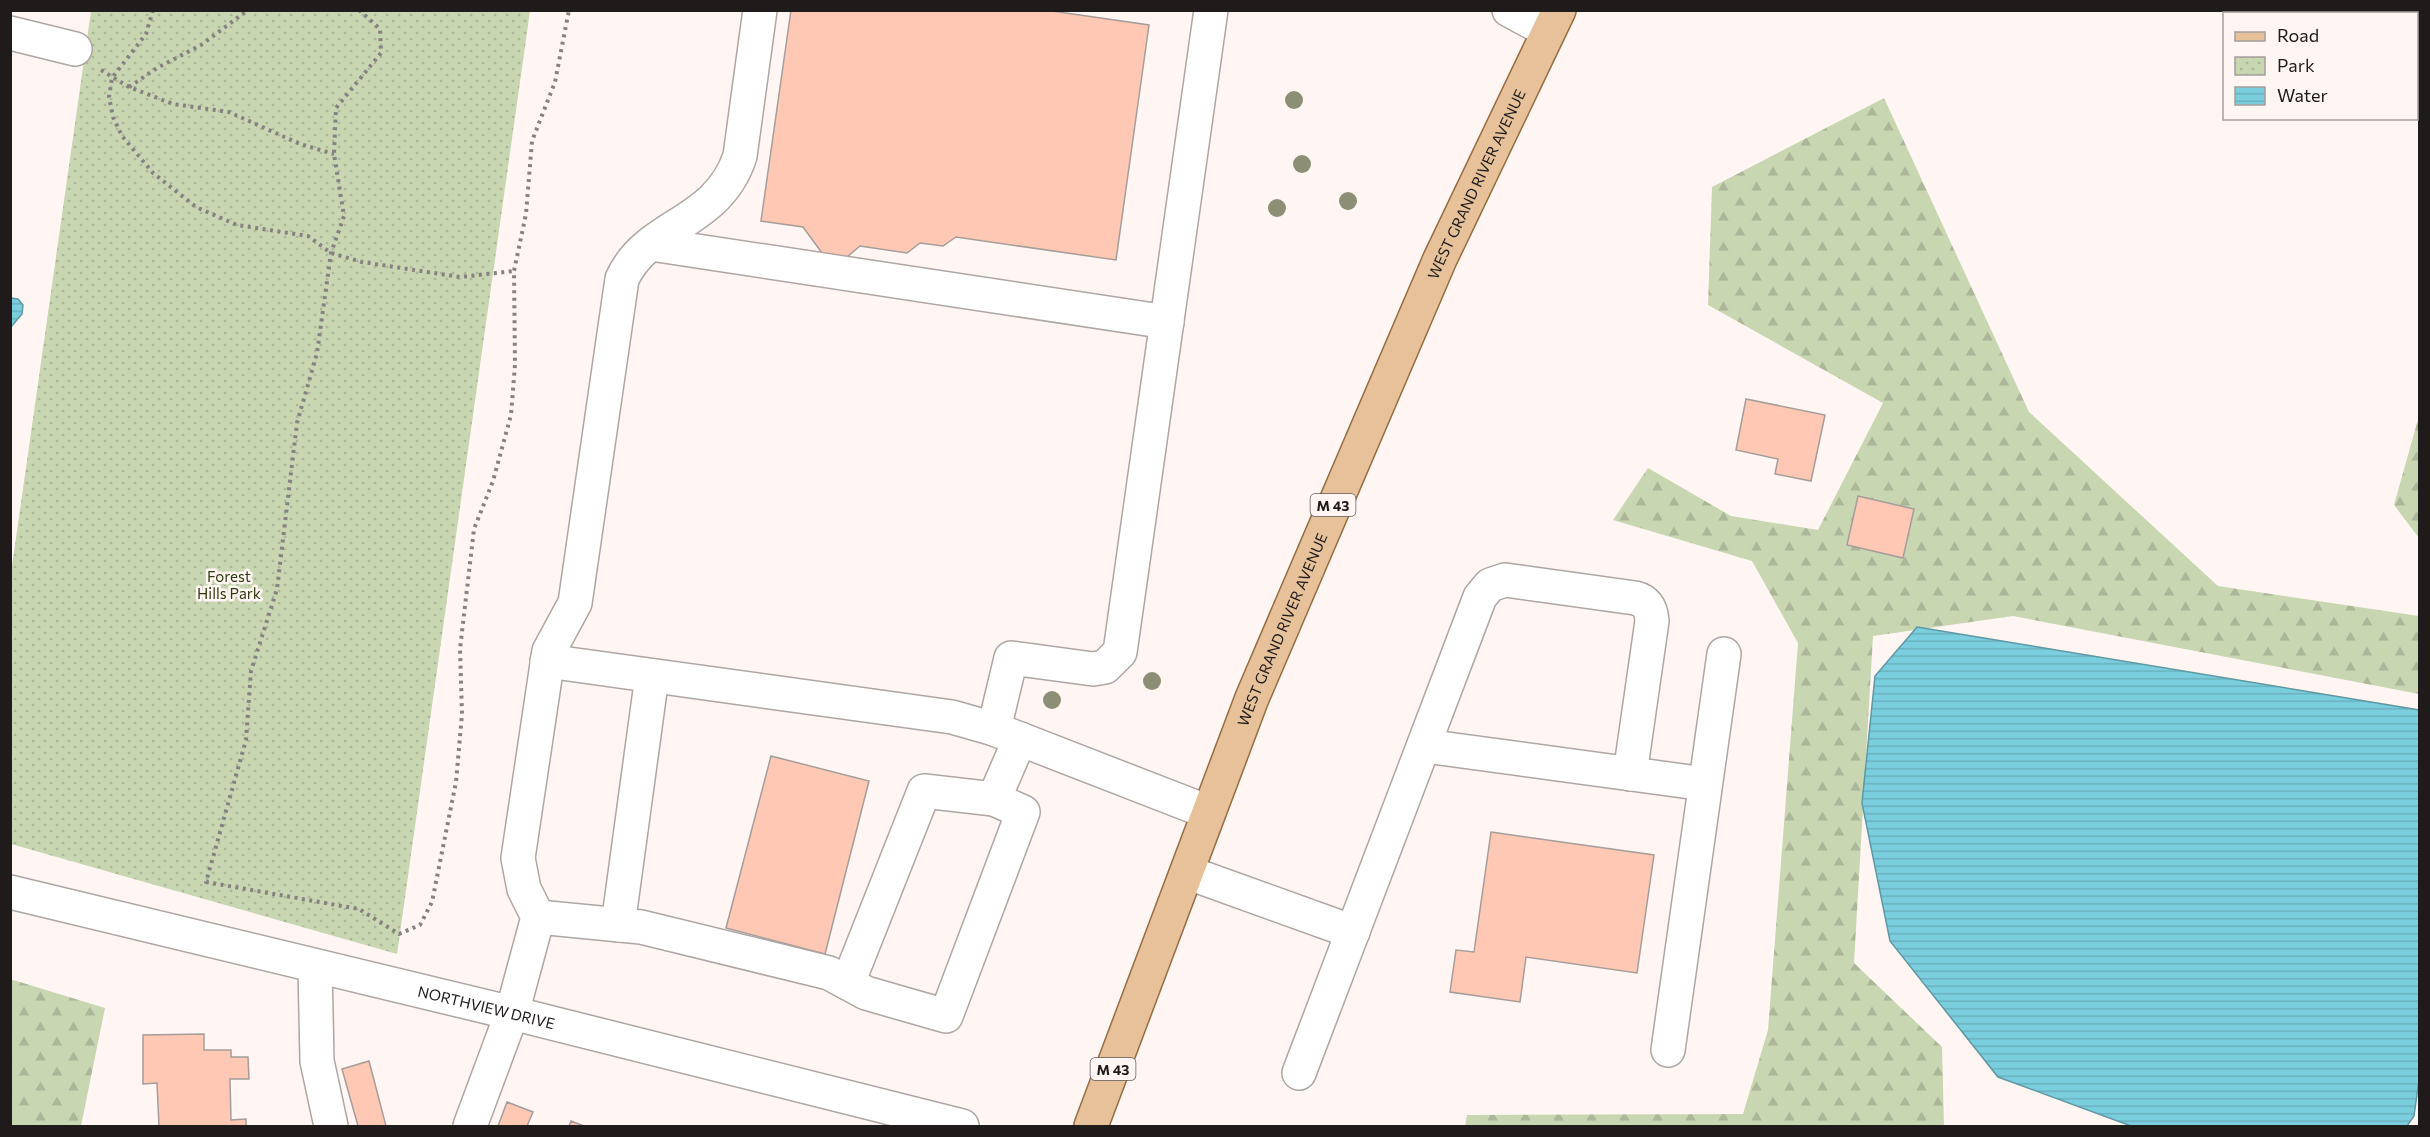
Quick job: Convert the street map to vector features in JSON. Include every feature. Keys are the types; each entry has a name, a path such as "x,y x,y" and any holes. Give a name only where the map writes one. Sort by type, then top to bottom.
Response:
{"main road":[{"name":"WEST GRAND RIVER AVENUE","path":"1091,1126 1189,873 1208,812 1252,698 1354,454 1440,259 1554,21"}],"street":[{"path":"470,1126 512,1013 538,917 524,889 518,858 547,661 552,643 575,603 622,279 628,265 651,244 715,200 734,175 740,156 760,10"},
{"path":"994,799 1007,734 1011,658 1093,669 1105,667 1120,652 1211,10"},
{"path":"1509,10 1554,21"},
{"path":"10,33 75,50"},
{"path":"651,244 1167,322"},
{"path":"1299,1073 1483,590 1497,581 1516,582 1635,598 1643,600 1649,606 1652,621 1630,774"},
{"path":"1668,1050 1724,654"},
{"path":"547,661 952,717 1007,734 1208,812"},
{"path":"618,925 652,676"},
{"path":"1425,746 1705,784"},
{"path":"538,917 641,927 830,973 848,983 866,993 946,1016 1023,812 994,799 924,791 848,983"},
{"path":"1189,873 1353,933"},
{"name":"NORTHVIEW DRIVE","path":"10,892 512,1013 962,1126"},
{"path":"315,966 317,1061 331,1126"}],"path":[{"path":"153,10 146,34 112,78 109,97 112,117 122,136 162,180 196,207 237,225 308,236 330,254 363,262 460,277 514,271"},
{"path":"129,87 157,68 201,45 248,10"},
{"path":"359,10 380,30 381,53 336,108 334,154 344,216 330,254 316,353 297,423 277,589 251,671 246,740 206,882 359,909 399,934 420,925 432,902 456,782 462,714 460,649 474,529 493,481 511,415 515,364 514,271 526,214 532,141 555,82 569,10"},
{"path":"75,50 112,78 129,87 173,104 230,112 300,144 334,154"}],"green space":[{"name":"Forest Hills Park","path":"91,11 530,11 397,954 11,844 11,573"},
{"path":"1884,98 2029,412 2218,586 2419,616 2419,694 2013,616 1873,636 1854,963 1942,1047 1944,1126 1465,1126 1467,1115 1743,1114 1768,1030 1798,643 1752,561 1613,520 1648,468 1731,516 1818,530 1883,403 1708,305 1712,187"},
{"path":"2419,416 2419,538 2394,505"},
{"path":"10,979 105,1008 81,1126 11,1126"}],"water":[{"path":"11,298 18,299 23,305 22,314 11,327"},
{"path":"1917,627 2419,710 2420,1073 2414,1116 2407,1126 2131,1126 1998,1077 1890,941 1862,803 1875,676"}],"building":[{"path":"791,10 1045,10 1149,25 1116,260 956,237 943,246 920,243 907,253 860,246 847,257 822,253 803,227 761,221"},
{"path":"1746,399 1825,415 1811,481 1775,474 1778,459 1736,450"},
{"path":"1858,496 1914,509 1903,558 1847,545"},
{"path":"771,756 869,781 825,954 726,928"},
{"path":"1491,832 1654,855 1637,973 1526,957 1520,1002 1450,992 1456,950 1474,952"},
{"path":"204,1034 204,1050 231,1050 231,1057 248,1057 249,1079 230,1079 231,1120 246,1119 246,1126 159,1126 157,1083 143,1084 143,1035"},
{"path":"369,1061 386,1126 358,1126 342,1069"},
{"path":"507,1102 533,1112 527,1126 498,1126"},
{"path":"571,1121 584,1126 569,1126"}]}
